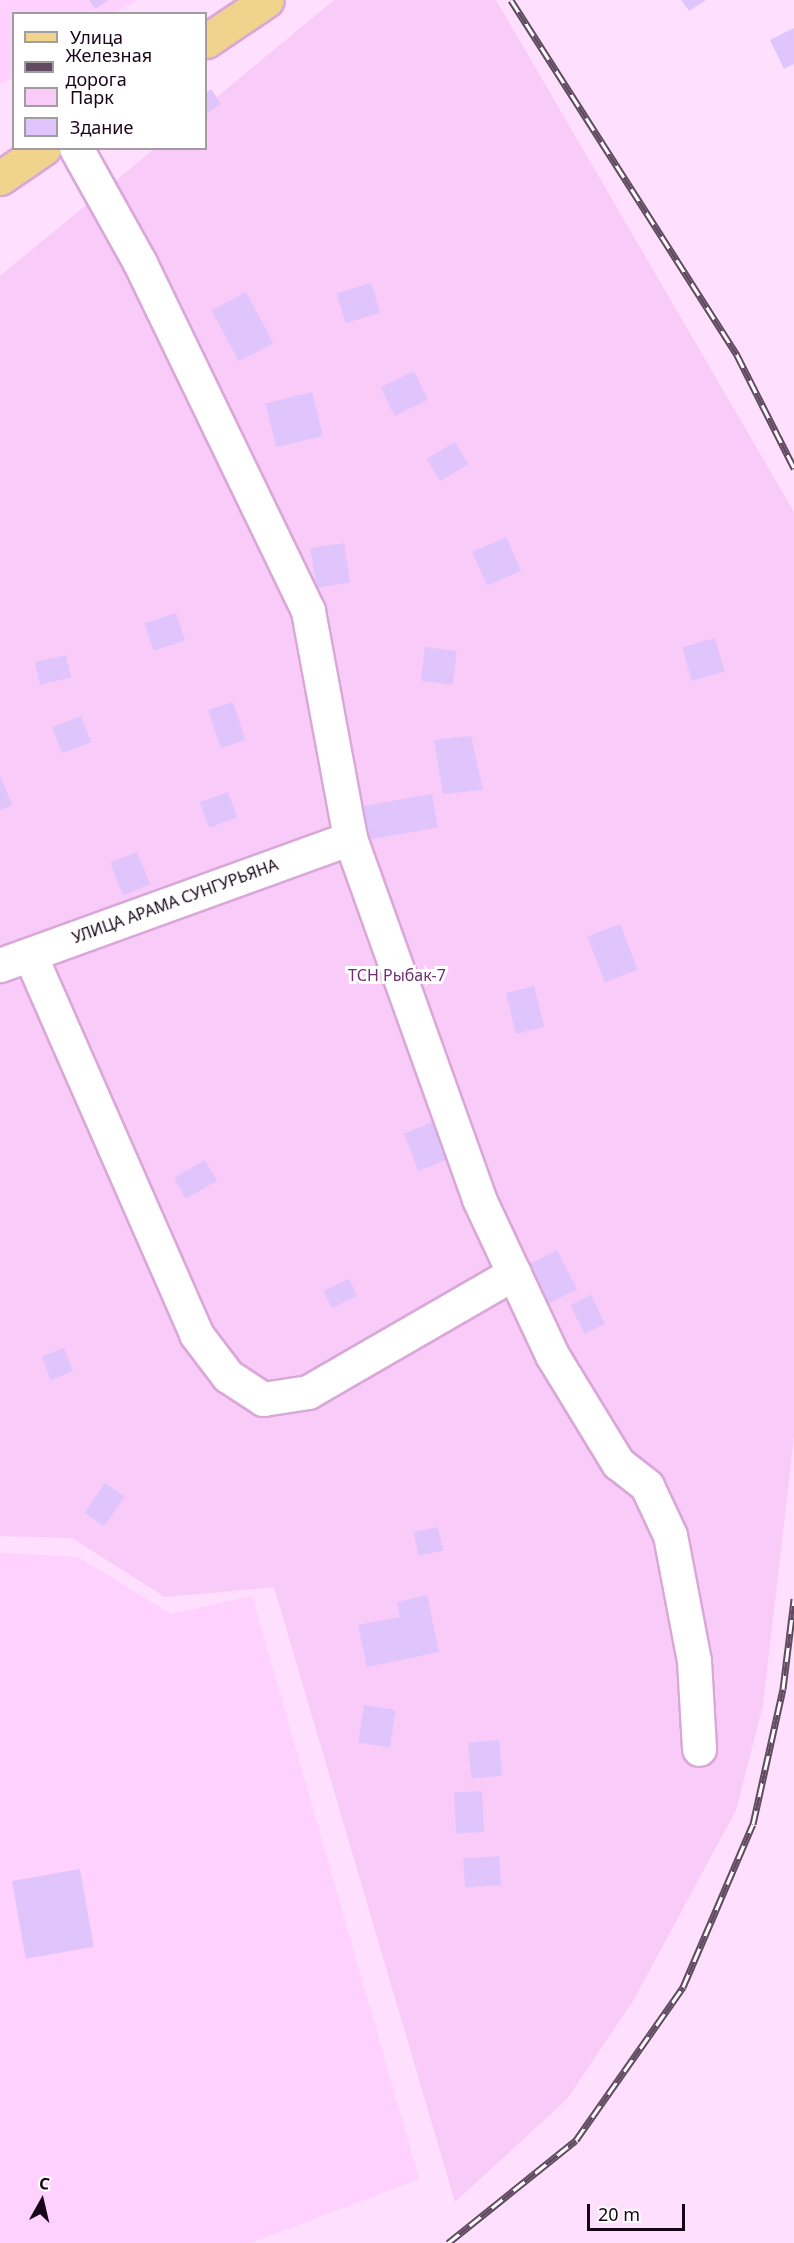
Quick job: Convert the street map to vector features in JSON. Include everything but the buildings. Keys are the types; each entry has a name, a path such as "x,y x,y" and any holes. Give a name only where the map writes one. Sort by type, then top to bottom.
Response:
{"main road":[{"path":"207,40 267,0"},
{"path":"0,178 41,150"}],"lane":[{"path":"77,150 140,263 308,611 350,838 479,1199 552,1355 618,1463 647,1486 670,1535 694,1661 699,1749"},
{"name":"УЛИЦА АРАМА СУНГУРЬЯНА","path":"15,960 350,838"},
{"path":"15,960 196,1334 228,1376 263,1399 308,1392 514,1273"}],"shaded area":[{"path":"0,0 137,0 117,12 12,12 12,78 0,85"},
{"path":"0,1553 78,1557 171,1614 252,1596 419,2179 251,2243 0,2243"}],"green space":[{"name":"ТСН Рыбак-7","path":"334,0 496,0 794,512 794,1437 763,1705 736,1810 633,2001 567,2099 455,2202 274,1587 165,1597 72,1538 0,1536 0,276 153,150 207,150 207,105"}],"railway":[{"path":"511,0 737,355 794,468"},
{"path":"448,2243 576,2140 683,1987 753,1824 783,1689 794,1599"}]}
